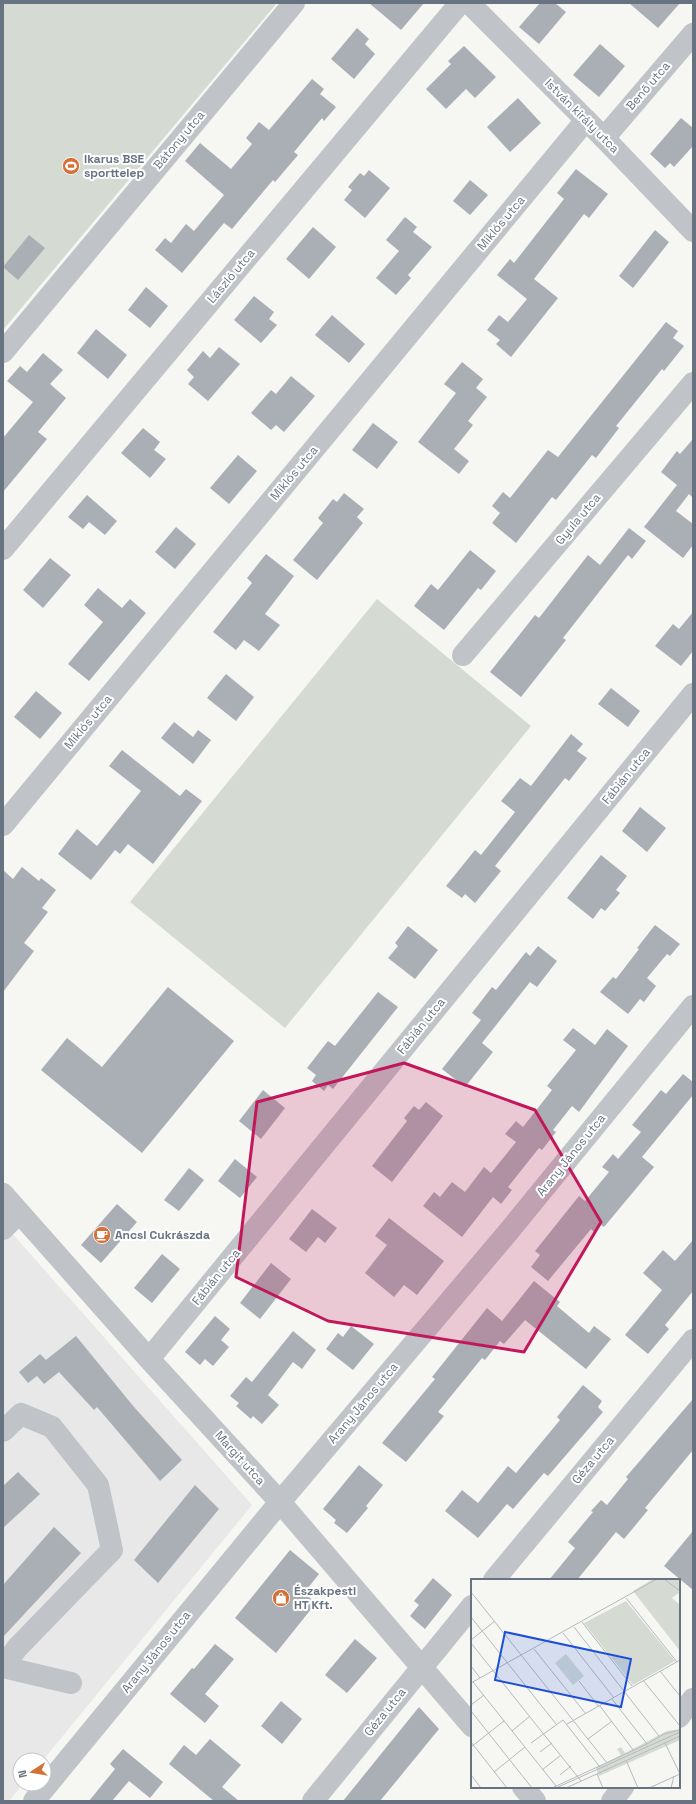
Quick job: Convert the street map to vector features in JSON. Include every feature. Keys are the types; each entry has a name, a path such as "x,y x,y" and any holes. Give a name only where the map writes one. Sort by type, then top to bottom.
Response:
{"street":[{"name":"Bátony utca","path":"3,352 294,3"},
{"name":"László utca","path":"3,549 460,3"},
{"name":"István király utca","path":"469,3 604,138 693,231"},
{"name":"Benő utca","path":"604,138 693,34"},
{"name":"Miklós utca","path":"3,825 586,120"},
{"name":"Gyula utca","path":"463,654 693,383"},
{"name":"Fábián utca","path":"149,1359 693,694"},
{"name":"Arany János utca","path":"34,1801 280,1502 509,1231 693,1006"},
{"name":"Margit utca","path":"3,1194 149,1359 280,1502 471,1725"},
{"path":"3,1229 20,1213"},
{"name":"Géza utca","path":"495,1579 693,1340"},
{"path":"3,1430 21,1414 52,1427 98,1485 112,1550 17,1648 3,1667 71,1683"},
{"name":"Géza utca","path":"313,1801 471,1607"},
{"path":"680,1716 693,1699"},
{"path":"524,1788 535,1801"},
{"path":"612,1801 622,1788"}],"highlighted area":[{"path":"404,1063 535,1110 601,1222 524,1352 328,1321 236,1277 257,1102"}],"shaded area":[{"name":"Ikarus BSE sporttelep","path":"3,3 277,3 3,330"},
{"path":"377,599 531,726 285,1028 130,902"},
{"path":"3,1223 252,1505 50,1752 12,1752 12,1792 16,1792 9,1801 3,1801"}],"building":[{"path":"369,3 424,3 401,30"},
{"path":"540,3 555,3 566,12 539,44 519,27"},
{"path":"629,3 680,3 658,28"},
{"path":"357,28 369,39 365,44 375,54 354,79 331,59"},
{"path":"600,44 625,66 599,97 573,75"},
{"path":"464,46 496,77 475,98 466,89 446,109 426,89 451,64 448,61"},
{"path":"312,79 324,89 320,94 336,107 324,121 322,118 294,152 298,155 275,182 273,180 232,229 224,223 182,273 155,250 165,238 171,243 186,224 194,231 224,195 185,161 200,143 231,169 252,144 246,138 259,122 269,130"},
{"path":"518,98 541,123 510,152 487,127"},
{"path":"681,118 693,128 693,146 674,167 670,163 665,168 650,154"},
{"path":"576,169 608,194 589,218 584,214 534,279 558,298 511,357 496,344 500,340 487,330 499,315 508,322 527,299 497,275 510,259 514,263 564,199 557,193"},
{"path":"369,170 390,188 365,218 344,200 352,190 348,187 360,173 364,176"},
{"path":"470,180 488,195 470,215 453,201"},
{"path":"405,217 417,227 413,232 432,247 408,275 411,278 396,295 376,278 399,251 386,240"},
{"path":"313,227 336,247 309,279 286,259"},
{"path":"655,230 669,242 633,288 619,276"},
{"path":"29,235 45,248 18,280 3,267"},
{"path":"146,287 168,306 150,328 128,310"},
{"path":"254,296 274,312 269,319 277,325 261,343 234,320"},
{"path":"332,315 365,344 349,363 315,335"},
{"path":"666,322 678,331 673,338 684,346 664,371 662,369 616,426 619,428 596,458 592,455 556,500 552,497 516,543 492,523 500,513 492,506 503,492 510,498 548,450 558,457"},
{"path":"96,329 127,355 108,379 77,353"},
{"path":"219,347 240,364 208,401 188,384 194,377 187,370 203,351 210,358"},
{"path":"43,353 63,370 50,384 66,398 38,432 47,439 3,492 3,438 33,402 7,381 20,366 27,372"},
{"path":"462,362 483,379 476,388 487,397 468,421 473,425 454,449 469,461 459,474 418,442 456,393 444,384"},
{"path":"291,376 315,396 284,432 276,425 271,430 251,413 271,390 276,394"},
{"path":"373,423 398,442 377,469 352,450"},
{"path":"143,428 160,442 154,450 166,459 150,478 121,453"},
{"path":"693,439 693,498 689,494 676,511 693,524 693,545 683,558 644,527 677,485 661,472 677,451 680,454"},
{"path":"238,455 257,471 229,504 210,488"},
{"path":"344,493 364,509 357,517 363,523 317,580 293,560 323,523 318,518 333,499 337,502"},
{"path":"87,495 117,521 105,535 89,522 83,529 68,517"},
{"path":"176,527 196,544 175,569 155,552"},
{"path":"629,528 646,541 632,559 628,555 563,638 566,640 521,697 490,672 535,615 539,618 588,555 600,565"},
{"path":"470,550 496,571 481,590 478,588 444,630 414,606 431,584 438,590"},
{"path":"266,554 294,576 265,614 280,625 259,651 244,640 236,650 213,632 252,583 247,578"},
{"path":"50,558 71,575 43,608 23,590"},
{"path":"98,588 122,608 130,599 146,613 89,681 68,664 103,622 84,605"},
{"path":"693,612 693,651 681,666 655,646 673,624 679,629"},
{"path":"226,674 254,697 236,721 207,698"},
{"path":"611,688 640,711 628,727 598,704"},
{"path":"36,691 62,713 40,739 14,717"},
{"path":"174,722 193,737 198,730 211,740 193,764 161,738"},
{"path":"571,734 583,744 577,751 587,758 569,781 565,778 495,866 501,871 475,903 465,894 462,898 446,886 475,850 481,855 515,812 501,801 520,778 531,786"},
{"path":"122,750 180,796 186,789 202,801 153,864 128,844 120,854 115,850 91,880 58,854 77,829 97,846 141,791 109,766"},
{"path":"640,807 666,828 647,852 622,831"},
{"path":"601,855 627,876 616,890 620,893 605,911 601,908 593,919 567,898"},
{"path":"22,867 39,881 41,878 56,890 42,908 48,912 24,943 34,951 3,992 3,870 13,879"},
{"path":"655,925 680,944 670,956 667,954 647,978 656,986 644,1002 640,999 628,1014 600,992 613,977 616,979"},
{"path":"408,926 438,950 415,979 388,958 398,946 395,943"},
{"path":"538,946 557,961 537,987 530,982 482,1043 493,1052 465,1087 442,1069 481,1020 472,1013 492,987 496,990 526,952 530,956"},
{"path":"168,987 234,1041 142,1153 41,1070 67,1038 102,1067"},
{"path":"378,992 398,1007 333,1089 328,1085 324,1091 312,1081 316,1075 307,1068 328,1041 335,1046"},
{"path":"573,1028 595,1045 607,1029 628,1046 579,1112 572,1106 553,1130 556,1132 542,1150 539,1148 508,1187 512,1190 501,1204 493,1197 462,1237 423,1206 434,1192 440,1197 452,1182 465,1192 484,1167 491,1173 516,1142 505,1134 516,1121 523,1127 552,1090 547,1086 576,1050 563,1040"},
{"path":"683,1074 693,1082 693,1095 642,1157 654,1167 604,1227 601,1225 595,1233 591,1229 548,1281 531,1267 540,1255 535,1251 579,1196 585,1201 609,1172 602,1167 613,1154 618,1159 641,1132 632,1125 661,1090 666,1094"},
{"path":"263,1090 285,1108 261,1139 239,1121"},
{"path":"426,1102 443,1116 392,1182 372,1166 407,1121 404,1118 414,1106 419,1110"},
{"path":"235,1159 257,1177 240,1198 218,1181"},
{"path":"189,1168 204,1180 179,1211 164,1200"},
{"path":"117,1204 137,1222 101,1263 81,1245"},
{"path":"312,1209 337,1228 325,1243 318,1237 306,1252 289,1239"},
{"path":"389,1218 444,1261 417,1295 404,1285 394,1297 365,1273 387,1245 375,1236"},
{"path":"693,1240 693,1291 665,1325 669,1329 648,1354 625,1335 662,1290 643,1273 663,1250 675,1261"},
{"path":"162,1254 180,1269 152,1303 134,1288"},
{"path":"271,1263 291,1279 260,1319 240,1303"},
{"path":"534,1281 560,1302 557,1306 589,1333 594,1326 611,1339 586,1369 525,1320 504,1344 500,1341 485,1360 482,1358 438,1412 444,1416 406,1462 382,1443 435,1379 432,1377 487,1308 502,1321"},
{"path":"215,1316 230,1329 221,1340 229,1347 213,1366 205,1359 200,1365 185,1352"},
{"path":"351,1326 374,1344 353,1370 326,1349 338,1333 343,1337"},
{"path":"293,1331 316,1350 302,1369 293,1362 268,1395 279,1405 262,1424 253,1416 251,1419 236,1406 239,1403 230,1396 246,1377 252,1382"},
{"path":"76,1336 134,1407 182,1460 160,1481 97,1407 94,1410 59,1372 44,1384 37,1376 28,1383 19,1372 40,1354 46,1360"},
{"path":"583,1385 602,1401 598,1407 603,1412 548,1476 544,1473 513,1509 507,1504 478,1538 445,1511 462,1490 478,1503 508,1466 516,1473 560,1420 557,1417"},
{"path":"693,1399 693,1450 645,1508 648,1510 624,1539 616,1532 578,1579 550,1579 575,1548 568,1542 593,1512 591,1511 601,1500 607,1505 628,1479 626,1477"},
{"path":"359,1465 383,1485 366,1506 368,1508 347,1533 334,1523 336,1520 323,1509"},
{"path":"18,1472 40,1494 3,1528 3,1486"},
{"path":"195,1485 219,1509 158,1583 134,1560"},
{"path":"54,1527 81,1553 3,1637 3,1585"},
{"path":"693,1531 693,1590 664,1566"},
{"name":"Északpesti HT Kft.","path":"290,1550 319,1574 304,1593 316,1603 276,1653 235,1618"},
{"path":"433,1578 452,1595 425,1629 410,1616 419,1605 414,1601"},
{"path":"355,1639 377,1658 347,1693 325,1675"},
{"path":"215,1644 234,1659 205,1694 219,1706 205,1723 170,1694"},
{"path":"281,1701 302,1719 282,1744 261,1726"},
{"path":"419,1707 439,1729 380,1801 343,1801"},
{"path":"210,1739 241,1765 222,1787 239,1801 214,1801 169,1764 184,1745 196,1755"},
{"path":"123,1749 163,1782 150,1798 129,1781 112,1801 89,1801 115,1769 110,1764"}],"place":[{"name":"Ikarus BSE sporttelep","path":"71,166"},
{"name":"Ancsi Cukrászda","path":"102,1235"},
{"name":"Északpesti HT Kft.","path":"281,1598"}]}
